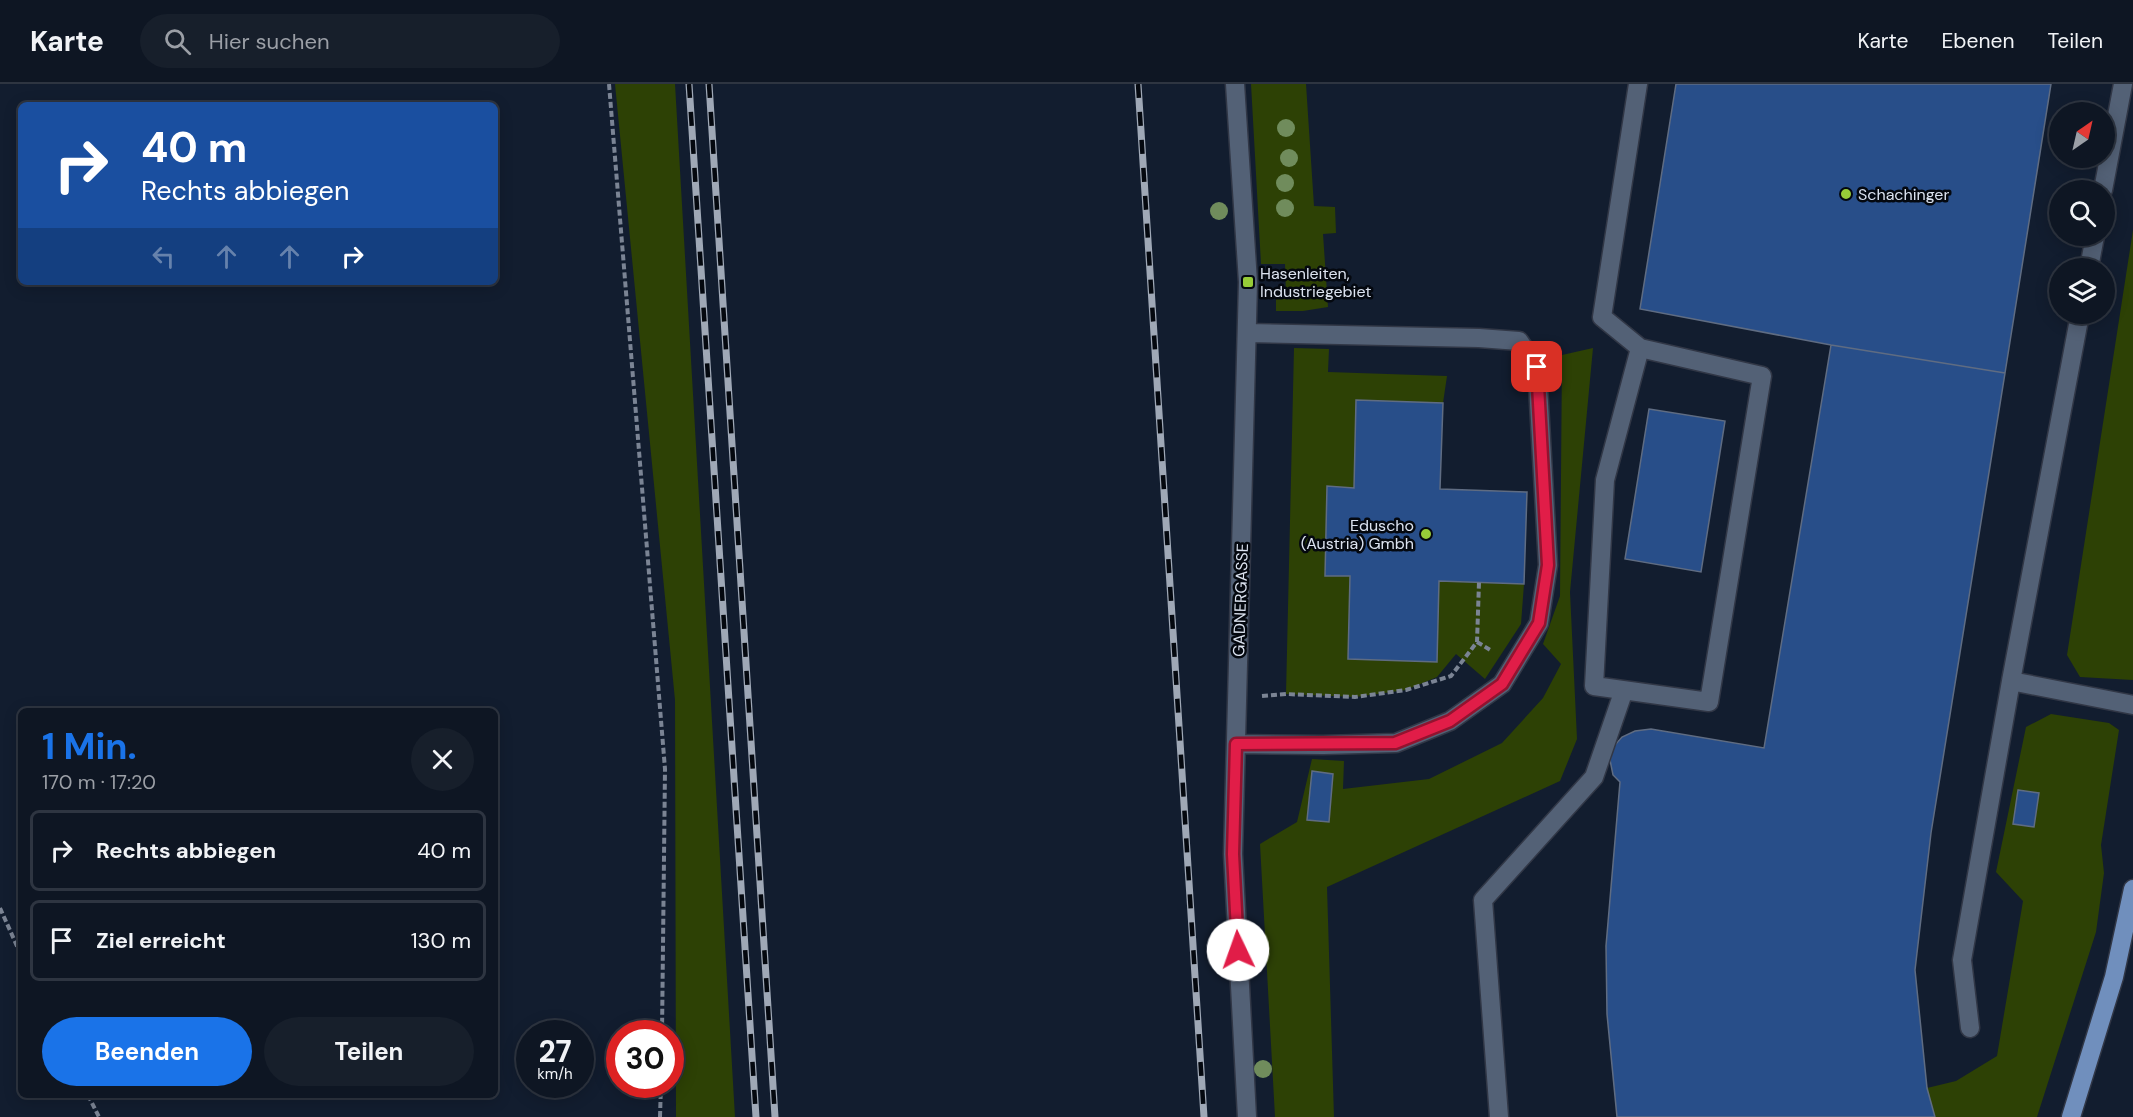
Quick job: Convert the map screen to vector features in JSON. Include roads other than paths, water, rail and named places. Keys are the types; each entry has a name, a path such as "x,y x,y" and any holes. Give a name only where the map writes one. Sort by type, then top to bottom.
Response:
{"main road":[{"path":"2071,1117 2114,977 2133,890"}],"street":[{"name":"GADNERGASSE","path":"1235,84 1248,282 1248,333 1233,854 1247,1117"},
{"path":"1638,84 1602,317 1640,348 1762,376 1709,702 1594,686 1605,480 1640,348"},
{"path":"2105,180 2123,84"},
{"path":"1970,1028 1962,960 2011,681 2078,324"},
{"path":"1236,744 1395,743 1450,721 1502,684 1539,623 1548,565 1537,367 1519,341 1479,338 1248,333"},
{"path":"2011,681 2133,705"},
{"path":"1499,1117 1484,900 1594,777 1624,690"}],"railway":[{"path":"689,84 756,1117"},
{"path":"709,84 775,1117"},
{"path":"1138,84 1204,1117"}],"place":[{"name":"Schachinger","path":"1846,194"},
{"name":"Hasenleiten, Industriegebiet","path":"1248,282"},
{"name":"Eduscho (Austria) Gmbh","path":"1426,534"}]}
